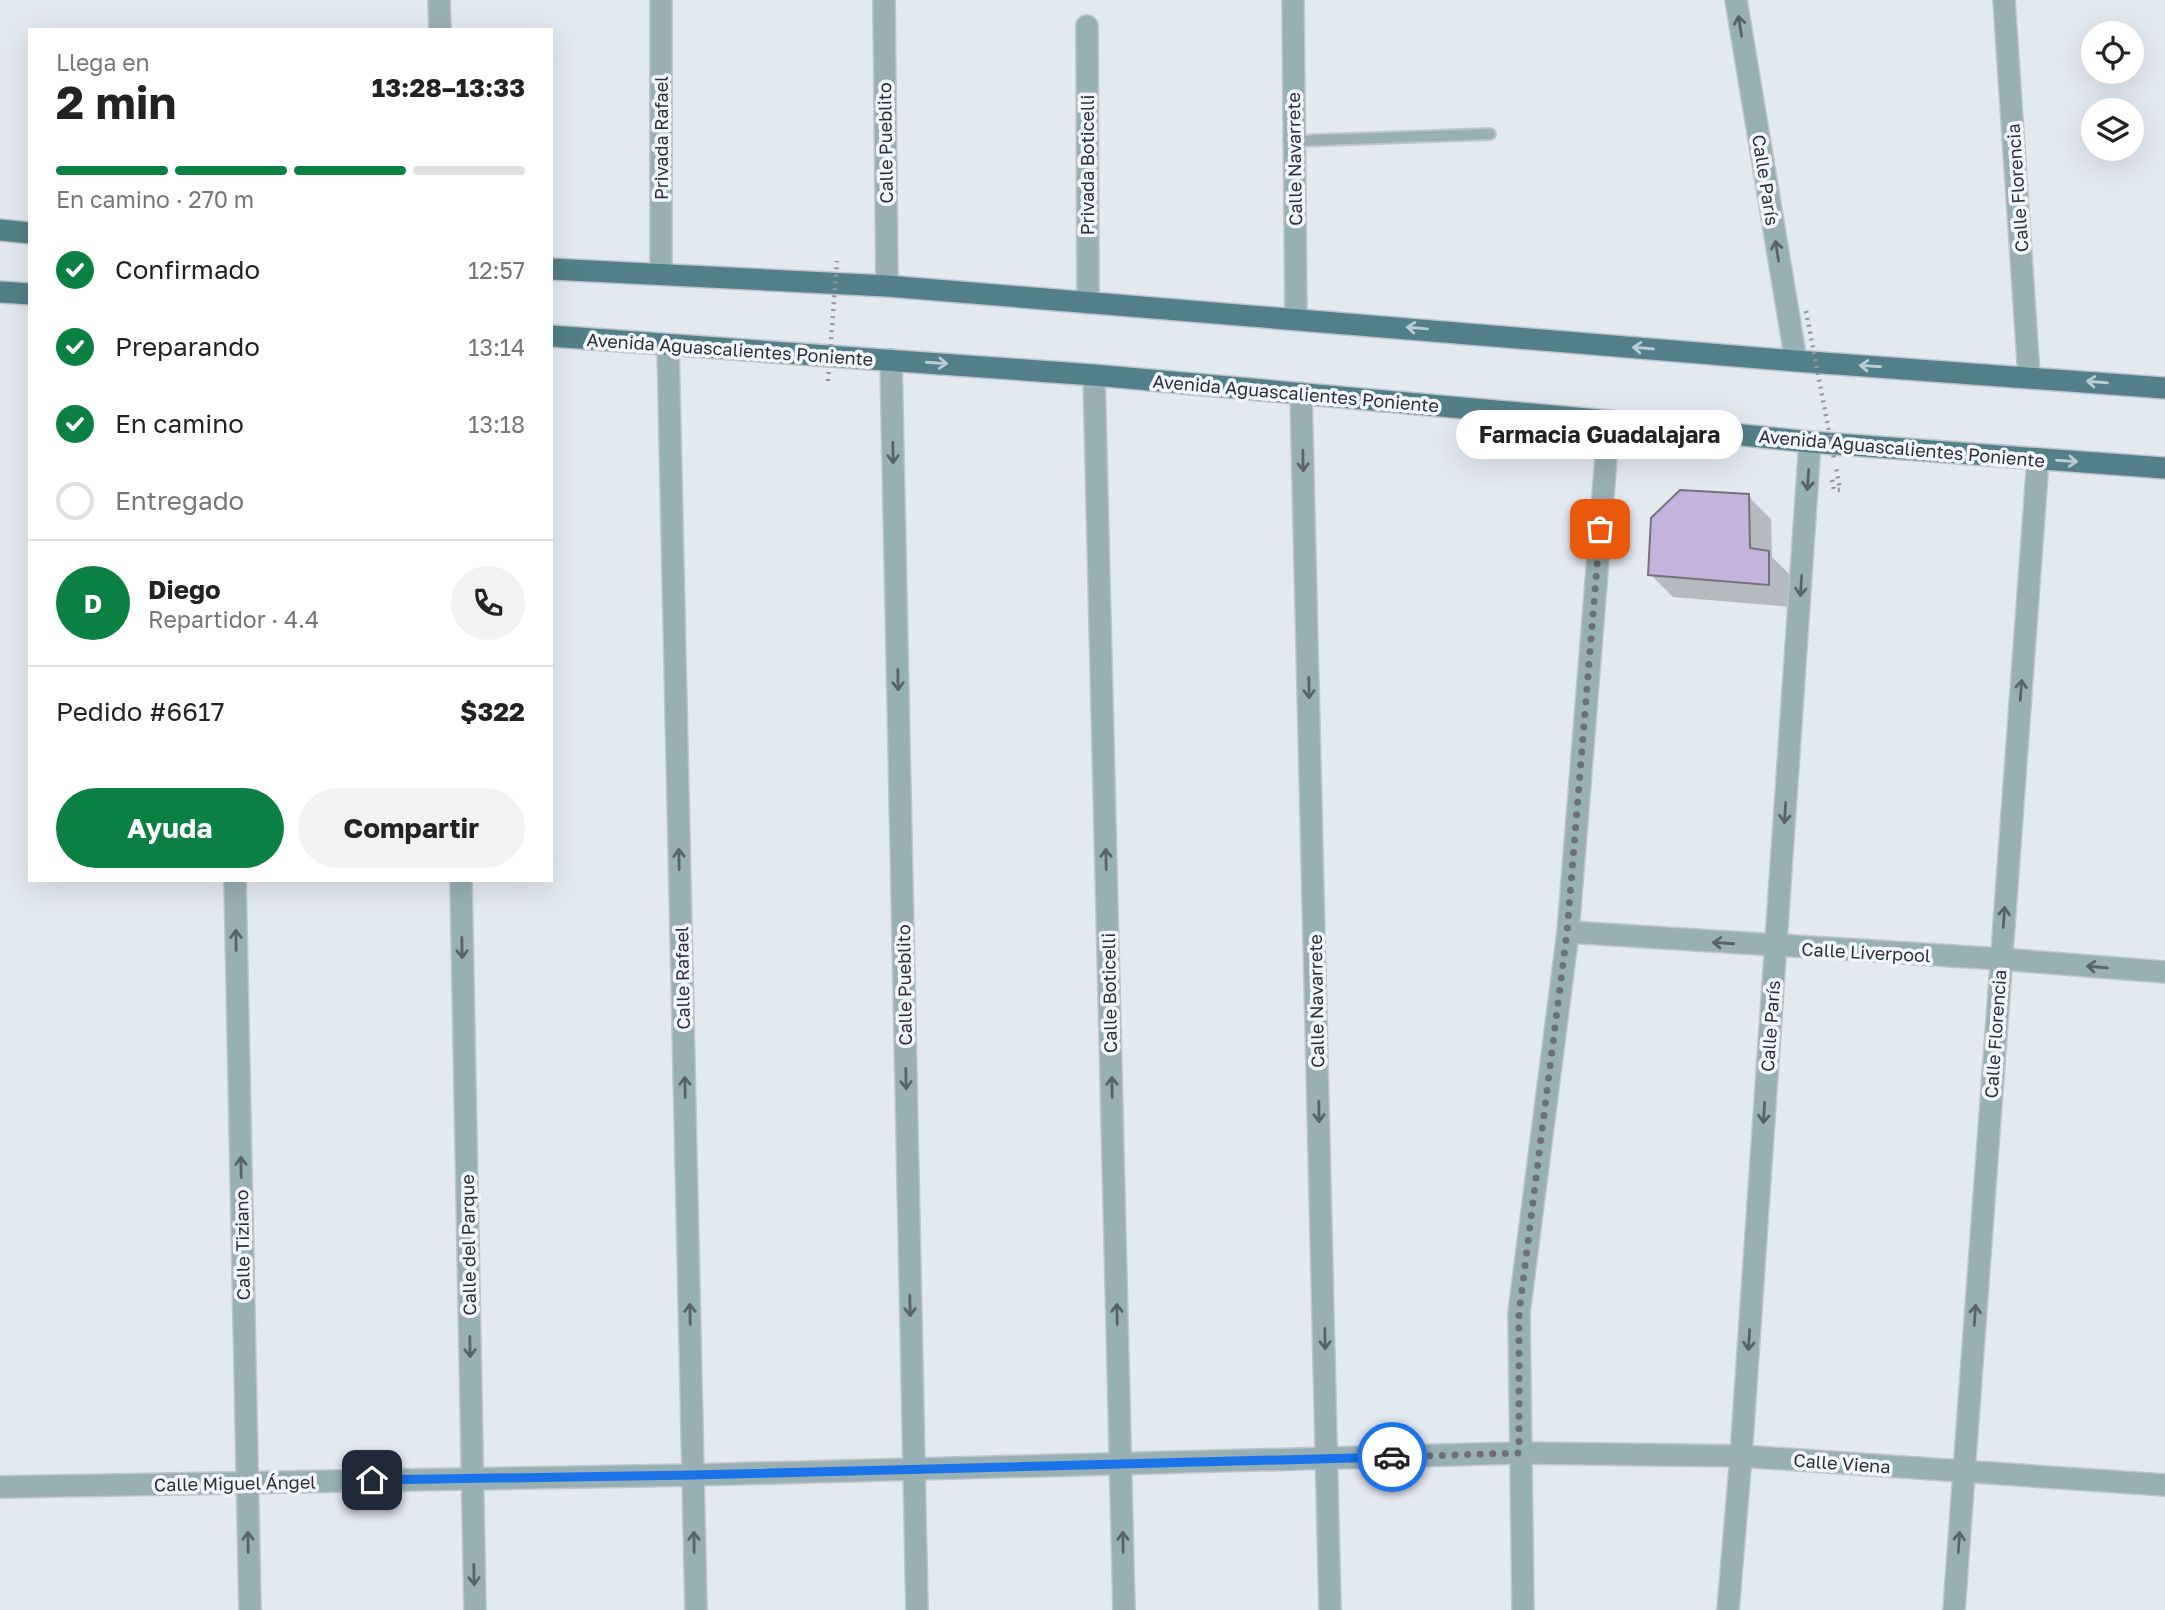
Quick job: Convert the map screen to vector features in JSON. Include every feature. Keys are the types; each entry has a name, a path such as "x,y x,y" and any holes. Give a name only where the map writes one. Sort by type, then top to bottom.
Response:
{"main road":[{"path":"0,230 28,233"},
{"path":"553,269 887,286 2165,388"},
{"path":"0,292 28,294"},
{"name":"Avenida Aguascalientes Poniente","path":"553,336 1094,375 1609,421 1810,442 2165,468"}],"street":[{"path":"439,0 440,28"},
{"name":"Calle Pueblito","path":"884,0 887,286"},
{"name":"Calle Navarrete","path":"1293,0 1296,318"},
{"name":"Calle París","path":"1736,0 1796,360"},
{"name":"Calle Florencia","path":"2004,0 2029,376"},
{"name":"Privada Rafael","path":"661,2 661,273"},
{"name":"Privada Boticelli","path":"1087,26 1088,303"},
{"name":"Calle Rafael","path":"668,345 696,1610"},
{"name":"Calle Pueblito","path":"891,360 917,1610"},
{"name":"Calle Boticelli","path":"1094,375 1124,1610"},
{"name":"Calle Navarrete","path":"1301,393 1330,1610"},
{"path":"1523,1610 1519,1313 1567,932 1609,421"},
{"name":"Calle París","path":"1728,1610 1741,1456 1810,442"},
{"name":"Calle Florencia","path":"1954,1610 2038,459"},
{"name":"Calle Tiziano","path":"235,882 250,1610"},
{"name":"Calle del Parque","path":"461,882 475,1610"},
{"name":"Calle Liverpool","path":"1567,932 2165,972"},
{"name":"Calle Miguel Ángel","path":"0,1487 693,1475 1519,1453"},
{"name":"Calle Viena","path":"1519,1453 1741,1456 2165,1485"}],"lane":[{"path":"1294,141 1490,134"}],"path":[{"path":"828,381 837,261"},
{"path":"1806,311 1840,490 1834,490 1829,464"}],"building":[{"path":"1680,490 1749,494 1750,548 1769,551 1769,585 1648,575 1651,518"}],"way so far":[{"path":"1392,1457 1519,1453 1519,1313 1567,932 1600,529"}],"place":[{"name":"Farmacia Guadalajara","path":"1600,529"}],"route":[{"path":"372,1480 693,1475 1392,1457"}]}
